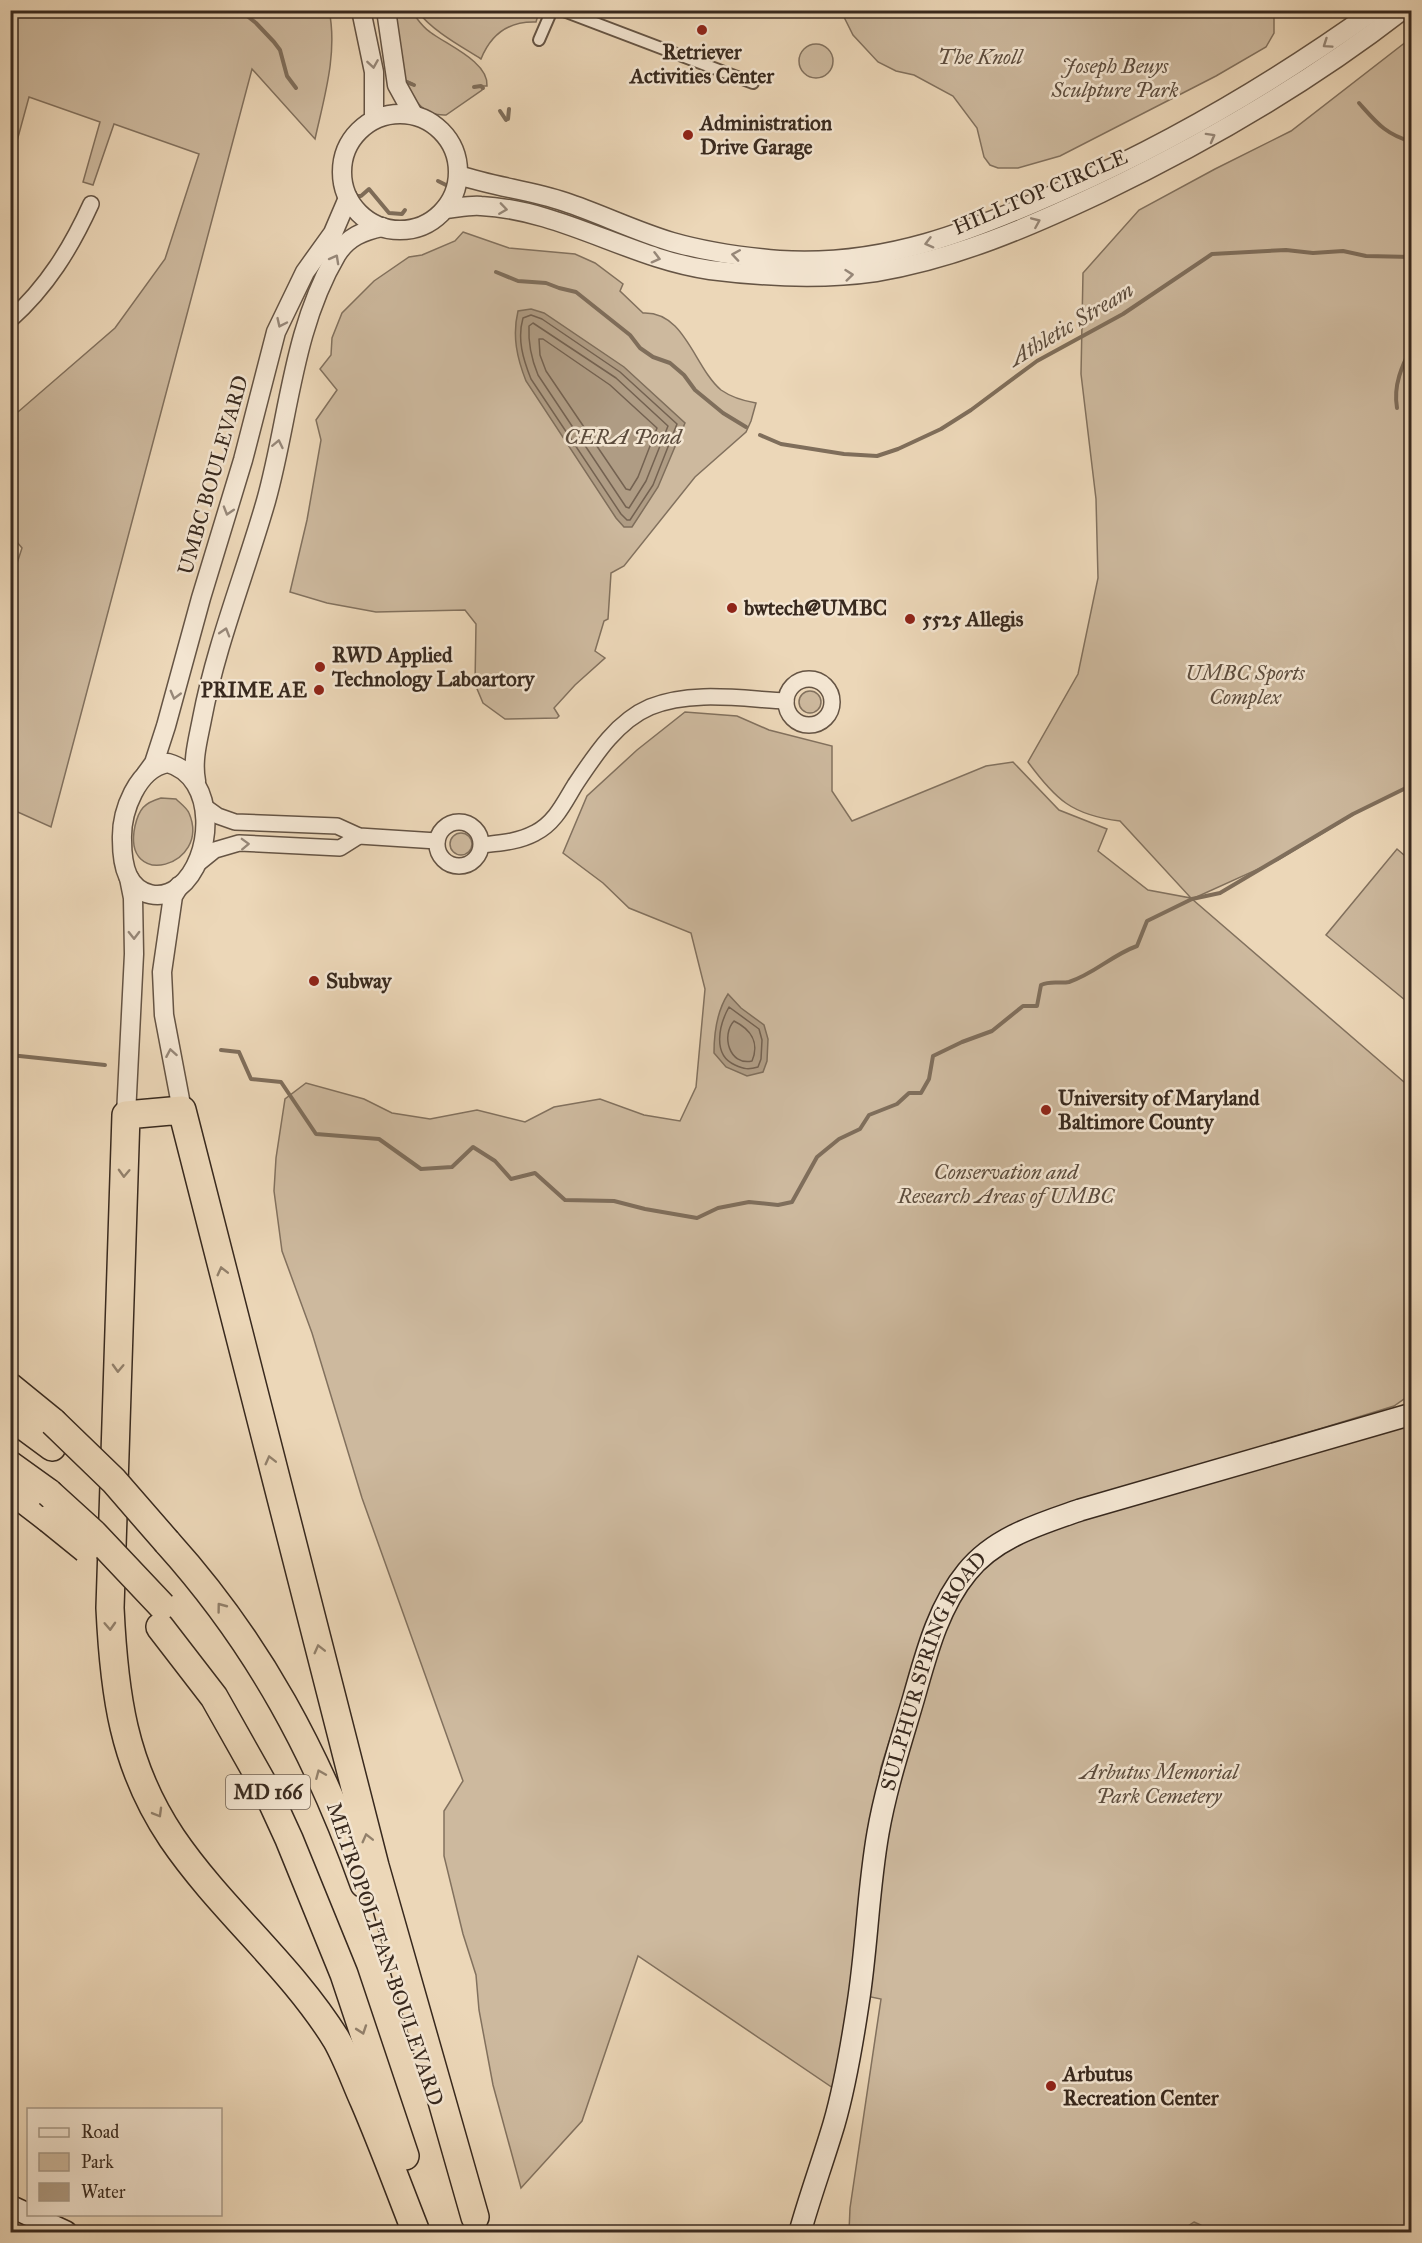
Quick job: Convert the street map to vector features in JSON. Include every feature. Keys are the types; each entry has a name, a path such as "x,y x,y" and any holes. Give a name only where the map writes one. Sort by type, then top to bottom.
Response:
{"highway":[{"path":"416,2232 381,2140 337,2041 304,1994 204,1879 172,1837 152,1802 132,1759 120,1719 113,1669 110,1608 126,1115 182,1110 369,1844 477,2225"},
{"name":"METROPOLITAN BOULEVARD","path":"10,1387 52,1435 114,1481 199,1577 262,1665 316,1764 358,1867 477,2225"},
{"path":"10,1401 52,1435"},
{"path":"10,1416 52,1435"},
{"path":"10,1465 49,1493 93,1533 161,1617"},
{"name":"MD 166","path":"10,1489 87,1550 122,1585 161,1617 214,1697 267,1791 344,1974 430,2232"}],"main road":[{"name":"SULPHUR SPRING ROAD","path":"800,2232 834,2122 850,2051 858,2003 871,1881 891,1776 922,1665 936,1627 966,1572 986,1553 1009,1538 1036,1525 1080,1510 1412,1414"},
{"path":"10,2206 27,2214"},
{"path":"32,2216 66,2232"}],"street":[{"path":"361,10 374,72 374,119"},
{"path":"386,10 397,85 413,114"},
{"path":"539,40 552,10"},
{"path":"561,10 753,82"},
{"name":"HILLTOP CIRCLE","path":"459,175 493,186 543,195 672,242 705,250 782,260 830,260 872,255 930,243 961,233 1007,216 1122,164 1244,98 1374,15 1403,10"},
{"name":"HILLTOP CIRCLE","path":"445,210 479,205 521,211 555,220 642,254 706,269 747,275 830,276 901,267 967,249 1013,232 1164,162 1258,109 1374,15"},
{"path":"394,114 413,114 434,123 444,133 456,153 459,175 455,194 445,210 433,220 416,228 395,230 382,227 366,219 355,209 342,183 342,164 351,140 359,130 374,119 394,114"},
{"name":"UMBC BOULEVARD","path":"146,774 154,764 164,734 201,598 243,460 276,332 305,272 333,233 348,198"},
{"path":"10,320 41,290 54,272 74,242 91,204"},
{"path":"194,867 204,838 204,806 196,782 194,761 208,688 266,501 298,352 311,313 338,253 347,242 361,232 382,227"},
{"path":"482,845 520,840 537,832 558,814 576,784 613,733 628,718 651,707 670,701 710,698 786,701"},
{"path":"126,1115 134,954 133,898 122,856 122,832 126,812 146,774 159,765 168,763 179,766 196,782"},
{"path":"204,806 218,816 235,822 337,826 359,836 437,841"},
{"path":"458,822 472,826 478,831 482,845 480,852 471,863 457,867 444,861 437,841 444,828 458,822"},
{"path":"182,1110 164,1015 162,972 173,896 179,886 194,867 215,850 239,843 340,848 359,836"},
{"path":"128,877 138,889 150,895 157,896 170,892 179,886"}],"green space":[{"path":"11,10 329,10 332,43 326,92 315,139 252,69 51,827 11,809 10,585 22,548 11,535 11,418 115,328 165,259 199,154 114,124 93,185 83,182 100,122 29,97 11,163"},
{"path":"537,10 539,12 536,22 517,24 502,31 490,43 481,59 439,32 417,11"},
{"path":"394,11 411,11 427,30 466,55 481,69 486,77 487,86 482,86 482,90 446,115 431,113 421,106 405,83 412,85 412,83 403,79"},
{"path":"841,11 1269,11 1274,15 1274,33 1266,47 1216,76 1060,156 1018,168 998,168 990,165 984,157 977,128 953,96 914,75 896,71 878,62 853,35"},
{"name":"Conservation and Research Areas of UMBC","path":"1411,38 1411,785 1361,810 1278,860 1192,899 1411,1088 1411,1394 1394,1406 1024,1520 991,1539 920,1645 881,1767 862,1876 852,1991 833,2088 638,1956 582,2121 521,2188 493,2085 479,2010 476,1975 463,1934 444,1856 444,1811 463,1781 362,1498 312,1333 282,1251 274,1191 276,1158 285,1099 306,1083 364,1099 392,1113 430,1119 477,1110 525,1122 554,1107 600,1099 644,1115 680,1121 696,1087 705,989 691,933 629,908 603,883 563,853 587,796 637,750 685,712 737,716 769,730 832,746 832,791 852,821 986,766 1013,762 1059,810 1107,829 1098,851 1148,890 1191,898 1120,821 1089,815 1066,804 1047,786 1028,762 1078,674 1098,578 1096,499 1081,374 1083,273 1139,210 1291,131"},
{"path":"816,44 828,49 833,61 828,73 816,78 804,73 799,61 804,49"},
{"path":"463,232 509,248 575,254 595,263 623,284 620,291 643,313 657,315 669,321 679,330 703,368 721,390 729,395 756,403 746,432 695,477 624,566 611,573 608,619 604,621 595,651 605,658 554,708 559,716 557,718 505,719 483,703 475,684 476,624 465,610 376,612 327,603 290,592 307,520 321,440 316,420 337,390 320,369 331,355 332,338 342,313 374,281 409,257 422,255 455,241"},
{"path":"810,691 818,694 821,702 818,710 810,713 802,710 799,702 802,694"},
{"path":"161,798 176,799 185,807 189,813 193,832 188,847 178,858 165,864 152,865 141,859 134,846 135,826 143,807"},
{"path":"461,833 469,836 472,844 469,852 461,855 453,852 450,844 453,836"},
{"path":"1397,849 1411,861 1411,1005 1326,935"},
{"name":"Arbutus Memorial Park Cemetery","path":"1411,1422 1411,2232 849,2232 850,2208 881,1999 866,1996 885,1832 931,1668 957,1600 988,1562 1038,1533"}],"water":[{"name":"CERA Pond","path":"531,309 544,313 624,367 685,423 658,487 632,527 624,527 616,518 526,381 518,355 515,329 518,311"},
{"path":"728,994 741,1008 764,1025 768,1039 767,1061 763,1072 747,1076 726,1067 714,1053 717,1022"},
{"path":"1194,2222 1201,2225 1204,2232 1185,2232"}],"waterway":[{"path":"228,10 241,11 274,42 280,50 287,76 296,88"},
{"path":"404,81 414,85"},
{"path":"474,87 483,88"},
{"path":"1359,103 1388,131 1412,142"},
{"path":"508,119 509,109"},
{"path":"500,111 506,120"},
{"path":"438,181 448,186"},
{"path":"356,196 361,196 369,189 389,213 402,214 405,210"},
{"name":"Athletic Stream","path":"760,435 781,444 844,454 877,456 898,449 941,429 971,410 1037,361 1123,314 1212,254 1286,250 1313,253 1343,251 1366,256 1412,257"},
{"path":"496,272 518,281 546,283 576,292 630,335 640,348 653,357 670,363 684,375 695,390 723,413 746,427"},
{"path":"1397,408 1397,384 1412,346"},
{"path":"221,1050 239,1052 251,1079 281,1082 316,1134 379,1139 421,1169 452,1167 473,1147 495,1161 511,1179 535,1173 565,1200 614,1201 697,1218 718,1208 749,1202 778,1205 792,1202 817,1157 839,1139 860,1129 869,1115 897,1104 909,1093 921,1093 929,1079 933,1056 992,1031 1023,1006 1037,1006 1041,985 1078,979 1119,954 1137,946 1147,921 1192,899 1220,893 1353,814 1412,785"},
{"path":"10,1055 105,1065"}],"place":[{"name":"Retriever Activities Center","path":"702,30"},
{"name":"Administration Drive Garage","path":"688,135"},
{"name":"bwtech@UMBC","path":"732,608"},
{"name":"5525 Allegis","path":"910,619"},
{"name":"RWD Applied Technology Laboartory","path":"320,667"},
{"name":"PRIME AE","path":"319,690"},
{"name":"Subway","path":"314,981"},
{"name":"University of Maryland Baltimore County","path":"1046,1110"},
{"name":"Arbutus Recreation Center","path":"1051,2086"}],"park label":[{"name":"The Knoll","path":"980,57"},
{"name":"Joseph Beuys Sculpture Park","path":"1115,78"},
{"name":"UMBC Sports Complex","path":"1245,685"}]}
